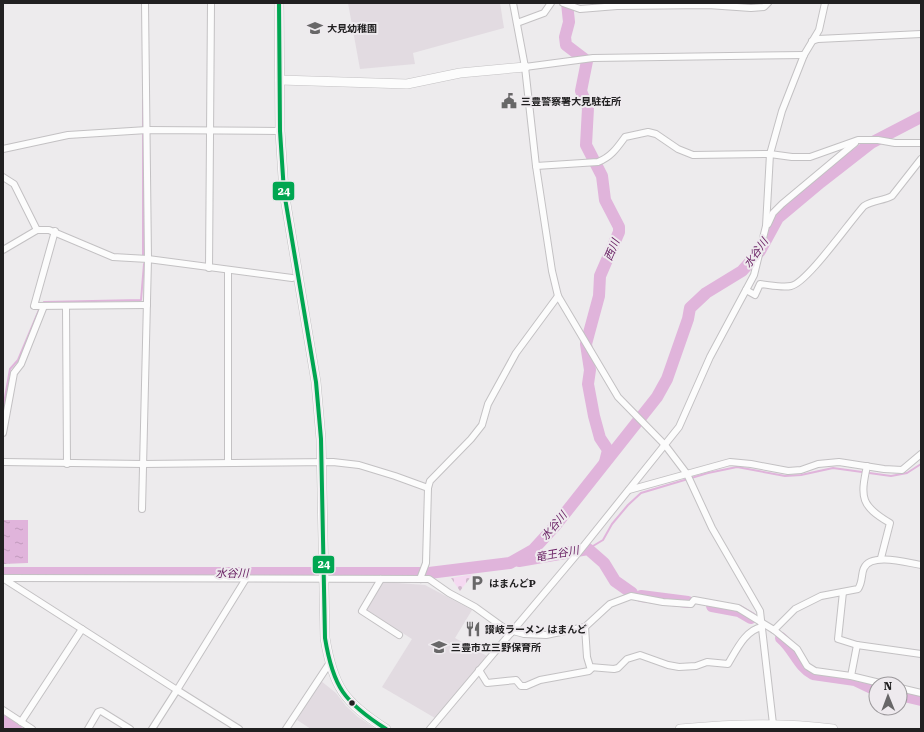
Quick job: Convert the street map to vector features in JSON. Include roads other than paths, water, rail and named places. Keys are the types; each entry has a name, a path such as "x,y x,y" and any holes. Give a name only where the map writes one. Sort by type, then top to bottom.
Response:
{"main road":[{"path":"279,3 280,131 286,212 316,382 322,462 322,565 324,578 325,638 329,664 340,690 350,702 365,715 386,729"},
{"path":"280,80 407,84 460,73 525,67"},
{"path":"680,729 736,724 833,729"}],"street":[{"path":"142,509 148,259 145,3"},
{"path":"209,268 211,3"},
{"path":"513,3 525,67 536,166 552,271 558,296 618,397 664,445 688,477 712,528 760,611 774,727"},
{"path":"517,23 544,13 551,3"},
{"path":"563,3 580,10 617,6 708,5 751,8 764,7 768,3"},
{"path":"430,729 630,490 679,426 710,357 754,275 766,226 770,154 782,111 804,55 819,30 825,3"},
{"path":"812,41 818,39 921,34"},
{"path":"525,67 593,58 804,55"},
{"path":"3,149 68,135 147,130 210,132 280,131"},
{"path":"536,166 598,162 614,153 625,137 631,134 648,132 656,134 678,149 693,154 770,154 792,157 810,157 858,140 878,140 895,143 921,143"},
{"path":"766,226 773,213 782,204 858,140"},
{"path":"746,290 755,295 760,284 790,286 799,282 813,268 864,206 871,202 887,199 892,196 921,159"},
{"path":"3,177 14,184 36,230"},
{"path":"3,250 36,230 49,230 55,231 114,257 148,259 292,278"},
{"path":"55,231 34,306 147,305"},
{"path":"228,270 228,463"},
{"path":"420,579 426,563 428,488 430,481 471,439 482,424 488,404 516,353 558,296"},
{"path":"3,433 14,373 21,364 44,306"},
{"path":"66,306 67,464"},
{"path":"630,490 688,477 730,462 751,464 788,471 800,470 818,464 839,462 866,470 902,470 921,454"},
{"path":"3,462 143,464 322,462 359,466 396,476 428,488"},
{"path":"866,470 863,498 868,507 890,523 881,558"},
{"path":"774,630 794,610 821,596 858,589 861,584 864,567 869,563 881,558 921,565"},
{"path":"152,729 247,577"},
{"path":"3,578 247,577 429,579 512,632 546,635 586,627 610,604 631,596 663,602 690,604 694,600 738,608 774,630 797,649 807,666 815,671 868,680"},
{"path":"3,578 239,729"},
{"path":"381,578 362,611 399,635"},
{"path":"842,592 838,639 857,645 921,654"},
{"path":"479,670 487,684 516,680 522,686 526,686 540,680 589,671 592,668 618,668 627,659 640,655 668,665 679,667 696,666 707,662 728,664 745,637 762,624"},
{"path":"586,627 588,662 592,668"},
{"path":"21,722 82,629"},
{"path":"851,676 857,645"},
{"path":"286,729 329,664"},
{"path":"908,690 921,693"},
{"path":"3,710 32,729"},
{"path":"88,729 98,712 101,711 130,729"}],"water":[{"path":"3,520 28,520 28,563 3,564"}],"waterway":[{"name":"西川","path":"567,3 569,22 565,37 566,45 587,61 581,91 588,108 586,145 602,176 605,200 619,227 619,232 600,276 599,296 586,344 590,370 588,384 594,416 600,438 608,450 605,462"},
{"path":"143,100 143,127"},
{"name":"水谷川","path":"3,573 429,573 510,563 533,550 555,526 657,397 667,379 688,319 690,308 706,293 742,271 760,251 778,218 821,182 871,143 921,117"},
{"path":"143,132 143,255"},
{"path":"44,302 141,300 144,264"},
{"path":"3,409 10,369 18,360 39,310"},
{"path":"588,549 603,540 612,524 628,505 641,493 708,473 737,467 785,476 801,475 833,468 891,476 907,473 921,464"},
{"name":"竜王谷川","path":"519,561 588,549 604,563 615,581 632,593"},
{"name":"竜王谷川","path":"641,596 688,602"},
{"name":"竜王谷川","path":"712,606 739,611 751,618"},
{"name":"竜王谷川","path":"781,638 790,647 804,667 813,674 855,680 868,686"},
{"name":"竜王谷川","path":"908,697 921,700"},
{"path":"3,721 16,729"}],"place":[{"name":"大見幼稚園","path":"315,28"},
{"name":"三豊警察署大見駐在所","path":"509,101"},
{"name":"はまんどP","path":"477,583"},
{"name":"讃岐ラーメン はまんど","path":"473,629"},
{"name":"三豊市立三野保育所","path":"439,647"}]}
